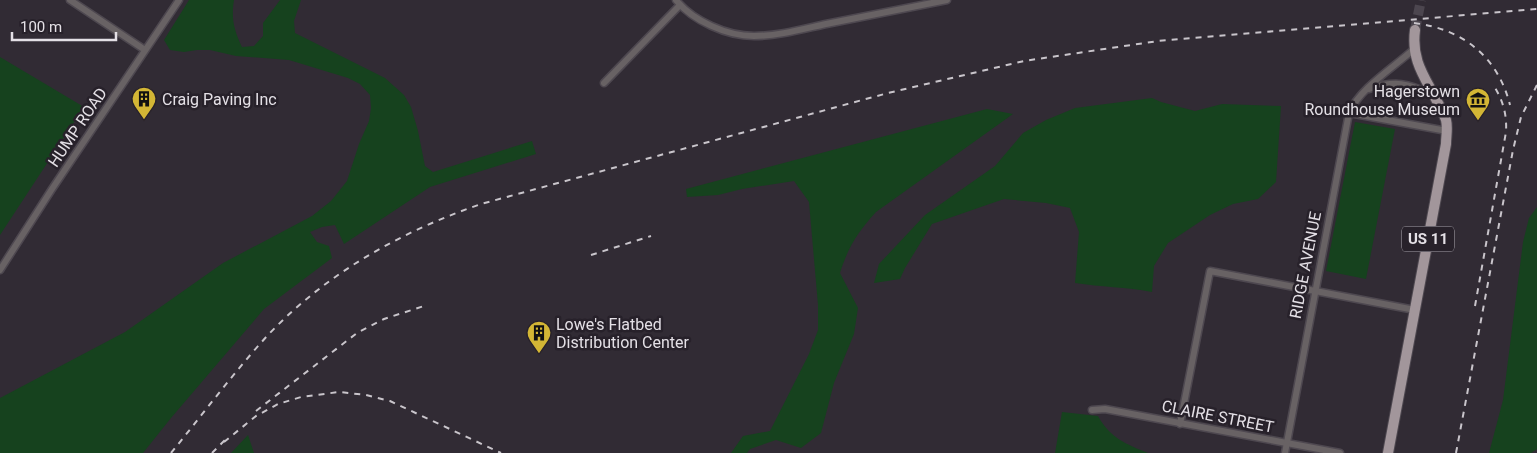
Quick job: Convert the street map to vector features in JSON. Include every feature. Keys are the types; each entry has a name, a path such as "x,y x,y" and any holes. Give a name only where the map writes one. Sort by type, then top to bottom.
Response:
{"main road":[{"name":"US 11","path":"1388,453 1447,131 1446,121 1416,61 1414,49 1415,30"}],"street":[{"path":"70,0 146,50"},
{"name":"HUMP ROAD","path":"0,270 52,189 180,0"},
{"path":"604,83 678,2 697,18 735,33 753,36 788,32 947,0"},
{"name":"RIDGE AVENUE","path":"1285,453 1348,114 1353,104 1382,74 1414,49"},
{"path":"1368,90 1385,84 1406,84 1434,95"},
{"path":"1333,110 1447,131"},
{"path":"1180,424 1210,271 1415,310"},
{"name":"CLAIRE STREET","path":"1092,410 1105,409 1340,453"}],"green space":[{"path":"189,0 234,0 234,24 242,47 254,46 263,36 263,23 280,0 301,0 294,21 295,33 385,78 404,95 411,107 425,166 433,172 532,141 536,154 430,187 344,244 335,225 322,227 310,232 317,242 329,246 332,258 264,309 143,453 0,453 0,398 125,332 223,263 312,216 331,201 347,181 369,121 370,95 360,84 348,78 289,60 236,56 210,50 184,52 170,50 164,40"},
{"path":"0,57 84,107 0,235"},
{"path":"1152,98 1195,111 1222,104 1281,106 1276,182 1258,199 1233,204 1210,215 1168,243 1154,266 1152,292 1075,283 1079,232 1070,208 1046,203 1004,199 932,224 900,279 874,283 879,264 925,215 995,166 1023,133 1046,120 1075,108"},
{"path":"987,109 1013,114 876,212 864,226 850,248 840,273 858,308 854,334 834,383 821,433 801,448 776,440 750,449 747,453 731,453 743,436 770,431 809,354 818,330 818,305 809,202 794,181 742,189 718,195 687,197 686,189"},
{"path":"1355,122 1395,129 1366,279 1326,271"},
{"path":"1537,207 1537,449 1531,453 1489,453 1503,400 1523,242 1529,218"},
{"path":"1062,412 1098,416 1113,435 1148,453 1055,453"},
{"path":"248,435 254,453 231,453"}],"tunnel":[{"path":"1415,30 1421,0"}],"railway":[{"path":"171,453 255,349 315,292 366,257 394,241 451,215 481,204 888,93 1024,61 1158,41 1537,9"},
{"path":"1414,23 1432,26 1448,32 1476,48 1497,73 1510,105"},
{"path":"1456,453 1513,150 1521,117 1537,85"},
{"path":"1475,306 1506,132 1504,108 1494,86"},
{"path":"591,255 651,236"},
{"path":"256,411 357,333 384,319 424,306"},
{"path":"224,442 256,416 278,404 301,397 339,392 366,395 390,401 501,453"},
{"path":"212,453 229,436"}],"place":[{"name":"Craig Paving Inc","path":"144,120"},
{"name":"Hagerstown Roundhouse Museum","path":"1478,121"},
{"name":"Lowe's Flatbed Distribution Center","path":"539,354"}]}
